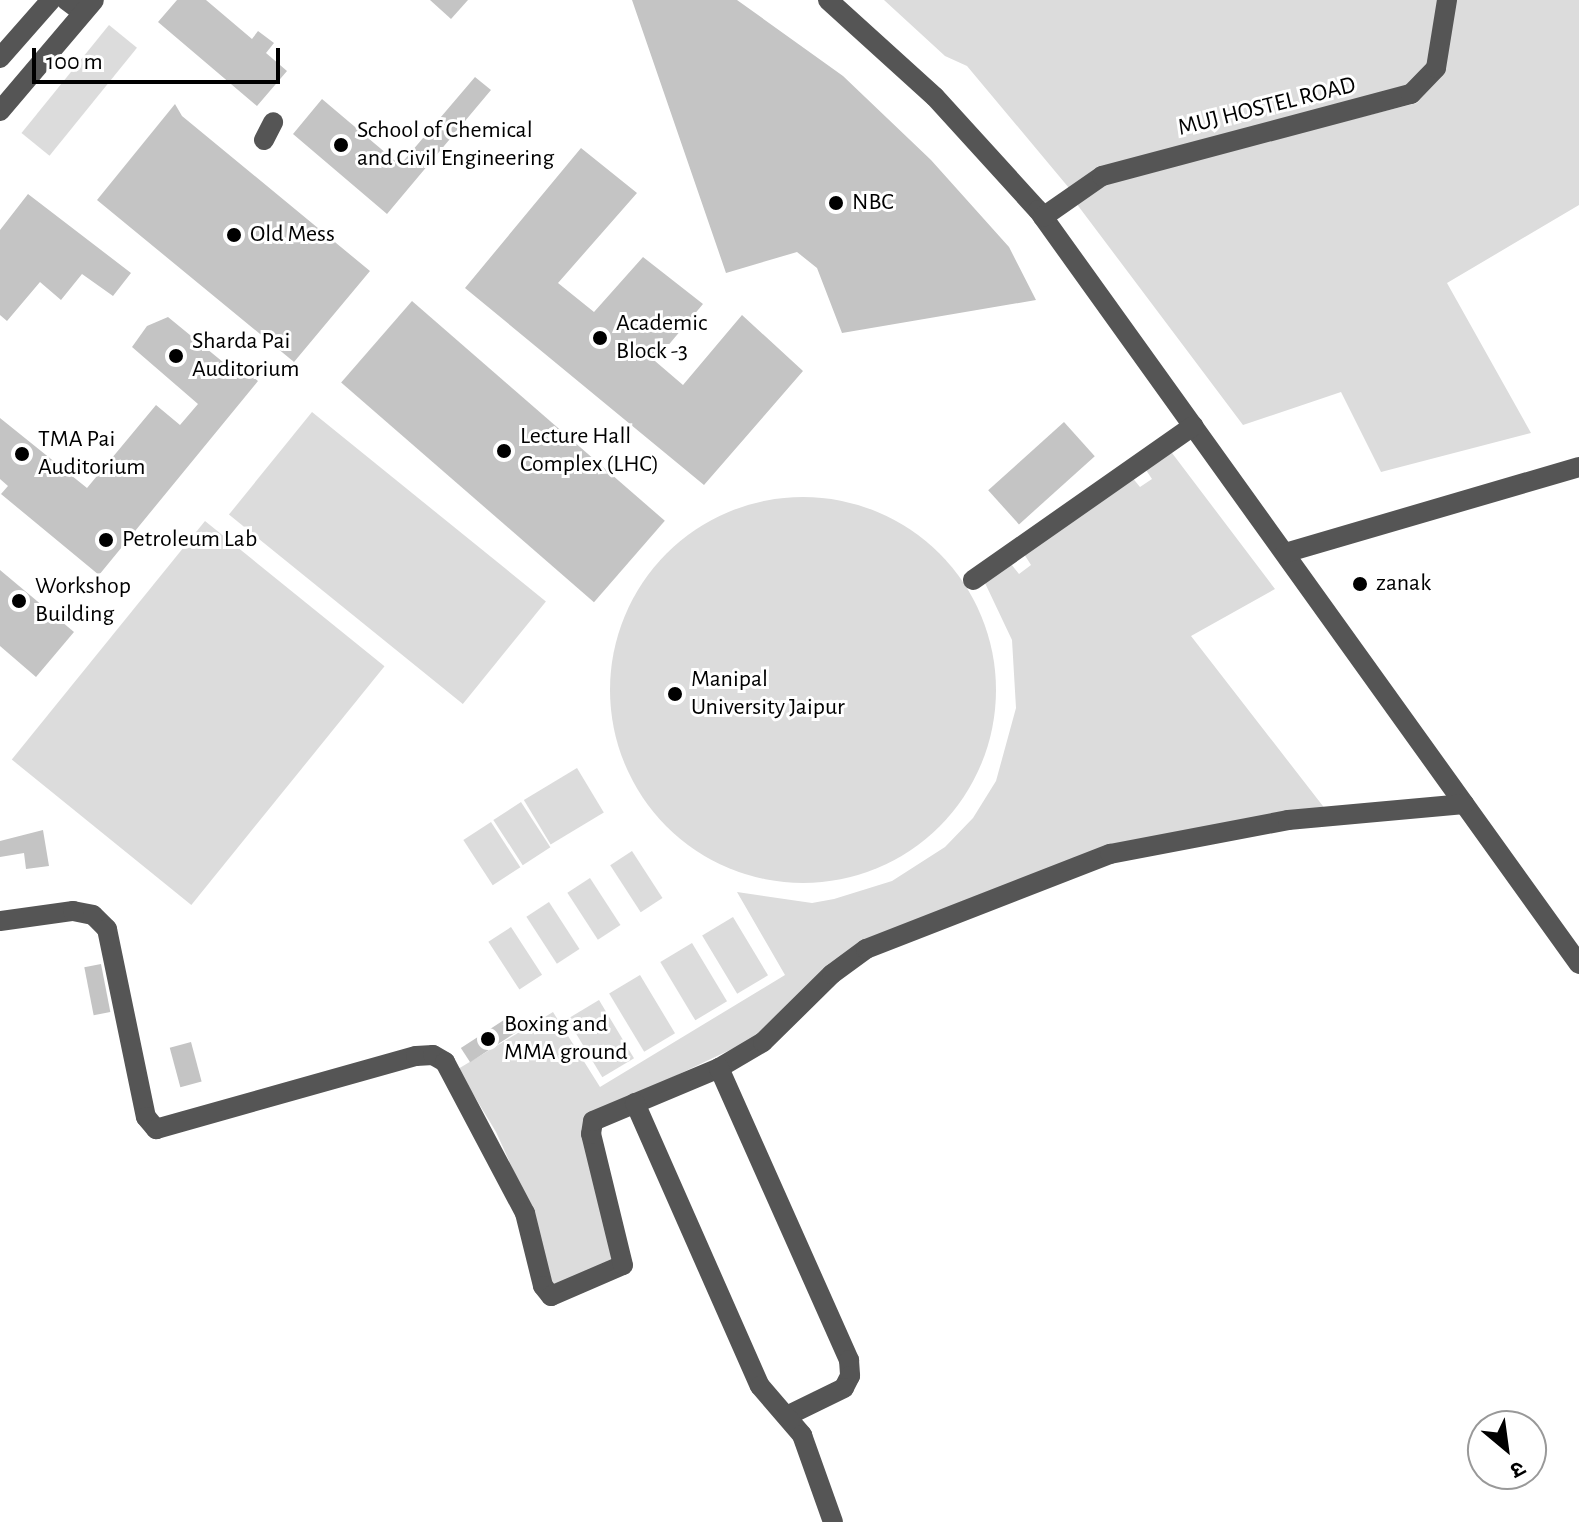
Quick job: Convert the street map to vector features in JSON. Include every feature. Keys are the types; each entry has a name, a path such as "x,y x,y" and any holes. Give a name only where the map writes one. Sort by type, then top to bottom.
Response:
{"street":[{"path":"0,58 51,0"},
{"path":"2,103 89,7 66,0"},
{"path":"828,0 935,97 1043,217 1579,964"},
{"name":"MUJ HOSTEL ROAD","path":"1043,217 1102,176 1411,94 1436,68 1447,0"},
{"path":"973,580 1193,426"},
{"path":"1285,553 1579,467"},
{"path":"0,921 73,911 93,915 107,929 146,1117 156,1129 416,1056 433,1055 445,1062 520,1203 543,1286 551,1296 623,1265 591,1127 599,1116 719,1068 763,1042 832,974 866,949 1110,854 1288,820 1464,804"},
{"path":"719,1068 849,1360 850,1376 844,1388 789,1415"},
{"path":"635,1103 760,1386 789,1415 802,1435 833,1522"}],"shaded area":[{"path":"884,0 1439,0 1429,59 1421,80 1407,89 1069,188 967,66 945,56"},
{"path":"1452,0 1579,0 1579,205 1447,283 1531,433 1381,472 1341,392 1243,425 1076,203 1115,179 1417,103 1442,71"},
{"path":"109,25 137,48 50,156 22,133"},
{"path":"312,412 546,601 463,704 229,515"},
{"path":"1169,449 1275,589 1191,636 1326,810 1214,827 853,948 757,1037 587,1118 620,1258 553,1286 535,1218 496,1132 458,1069 553,1012 600,1087 785,975 737,892 812,903 834,899 892,881 945,847 973,818 996,781 1016,708 1012,640 985,583 1011,564 1019,574 1031,565 1024,554 1131,476 1140,487 1152,479 1144,467"},
{"path":"803,497 841,500 877,511 910,529 940,553 964,583 982,616 993,652 996,690 993,728 982,764 964,797 940,827 910,851 877,869 841,880 803,883 765,880 729,869 696,851 666,827 642,797 624,764 613,728 610,690 613,652 624,616 642,583 666,553 696,529 729,511 765,500"},
{"path":"205,521 385,666 191,905 12,760"},
{"path":"577,768 604,813 551,845 524,800"},
{"path":"521,802 550,847 523,865 493,820"},
{"path":"491,822 520,867 493,885 463,840"},
{"path":"632,851 662,898 641,912 610,865"},
{"path":"590,878 620,925 598,940 567,893"},
{"path":"549,902 579,949 557,964 526,917"},
{"path":"733,917 768,975 737,994 702,936"},
{"path":"511,927 542,975 519,990 488,942"},
{"path":"692,943 727,1001 695,1020 660,962"},
{"path":"640,975 675,1033 644,1052 609,994"},
{"path":"599,1000 634,1058 602,1077 567,1019"}],"building":[{"path":"177,0 206,0 252,39 258,31 274,43 266,53 287,71 257,106 158,22"},
{"path":"430,0 468,0 451,19"},
{"name":"NBC","path":"632,0 737,0 843,76 931,160 1009,247 1036,300 842,333 817,268 797,252 726,273"},
{"path":"475,77 491,90 387,214 293,134 322,99 400,165"},
{"name":"Old Mess","path":"175,104 182,116 370,271 294,362 97,200"},
{"name":"Academic Block -3","path":"581,148 637,193 558,283 594,312 643,257 703,304 655,361 683,385 742,315 803,371 704,485 465,288"},
{"path":"28,194 131,273 113,296 82,274 61,300 40,282 7,321 0,315 0,230"},
{"name":"Lecture Hall Complex (LHC)","path":"412,301 665,521 594,602 341,383"},
{"path":"168,317 229,367 234,361 258,381 99,575 1,494 8,486 0,479 0,418 87,488 156,405 180,425 198,404 132,347 147,326"},
{"path":"1064,422 1095,456 1019,524 988,490"},
{"name":"Workshop Building","path":"0,570 74,632 36,677 0,646"},
{"path":"43,830 49,866 26,869 24,853 0,857 0,841"},
{"path":"101,964 110,1012 94,1015 84,967"},
{"name":"Boxing and MMA ground","path":"507,1018 516,1032 470,1062 461,1048"},
{"path":"191,1042 202,1082 180,1087 170,1048"}],"place":[{"name":"School of Chemical and Civil Engineering","path":"341,145"},
{"name":"NBC","path":"836,203"},
{"name":"Old Mess","path":"234,235"},
{"name":"Academic Block -3","path":"600,338"},
{"name":"Sharda Pai Auditorium","path":"176,356"},
{"name":"Lecture Hall Complex (LHC)","path":"504,451"},
{"name":"TMA Pai Auditorium","path":"22,454"},
{"name":"Petroleum Lab","path":"106,540"},
{"name":"zanak","path":"1360,584"},
{"name":"Workshop Building","path":"19,601"},
{"name":"Manipal University Jaipur","path":"675,694"},
{"name":"Boxing and MMA ground","path":"488,1039"}]}
